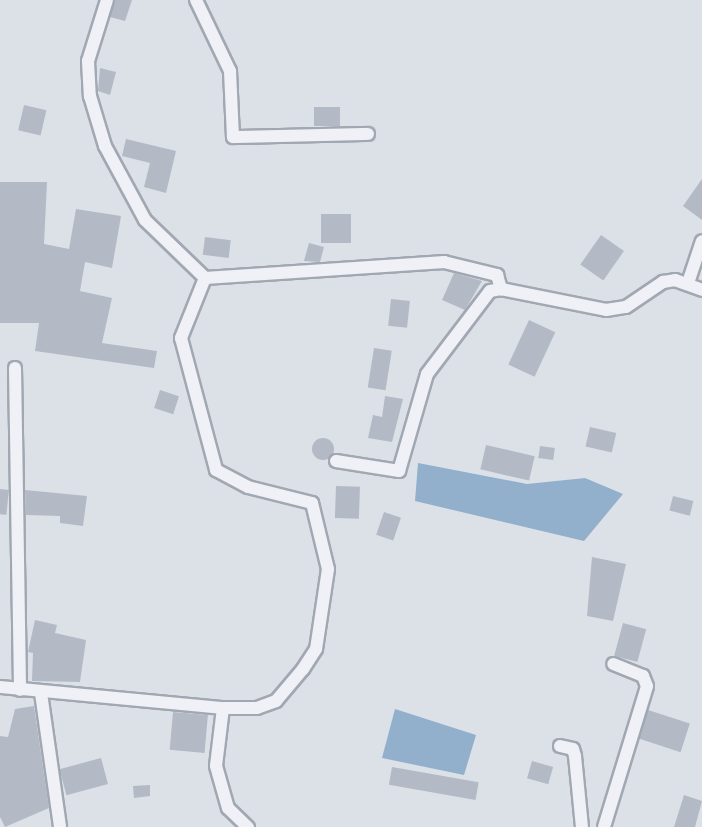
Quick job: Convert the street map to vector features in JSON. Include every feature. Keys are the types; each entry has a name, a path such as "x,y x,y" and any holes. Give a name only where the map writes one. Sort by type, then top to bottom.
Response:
{"street":[{"path":"107,0 88,61 90,96 105,146 145,220 205,278 444,262 497,275 501,289"},
{"path":"196,0 230,71 233,137 368,134"},
{"path":"688,283 702,241"},
{"path":"0,687 40,693 223,708 256,708 276,701 303,669 316,649 328,569 312,503 248,486 216,470 181,338 205,278"},
{"path":"336,461 399,471 427,374 490,291 501,289 606,310 626,307 663,282 688,283 702,290"},
{"path":"15,368 20,690"},
{"path":"604,827 647,686 644,676 613,664"},
{"path":"40,693 60,827"},
{"path":"223,708 216,766 228,808 248,827"},
{"path":"560,746 573,749 582,827"}],"water":[{"path":"418,463 527,484 585,478 623,494 584,541 415,501"},
{"path":"395,709 476,735 464,775 382,758"}],"building":[{"path":"115,0 132,0 125,21 110,17"},
{"path":"100,68 116,72 110,95 98,91"},
{"path":"24,105 46,110 41,136 18,130"},
{"path":"314,107 340,107 340,126 314,126"},
{"path":"126,139 176,151 166,193 144,187 150,163 122,156"},
{"path":"702,179 702,220 683,206"},
{"path":"0,182 47,182 44,244 69,249 76,209 121,216 112,268 85,262 80,291 112,298 102,343 157,351 154,368 35,351 39,323 0,323"},
{"path":"321,214 351,214 351,243 321,243"},
{"path":"601,235 624,251 603,281 580,264"},
{"path":"205,237 231,240 229,258 203,255"},
{"path":"309,243 324,247 320,262 304,261"},
{"path":"454,273 482,281 465,310 442,300"},
{"path":"391,299 410,301 407,328 388,326"},
{"path":"529,320 555,332 535,377 508,364"},
{"path":"374,348 392,351 386,390 368,388"},
{"path":"160,390 179,396 173,414 154,408"},
{"path":"385,396 403,399 392,442 368,438 373,415 382,417"},
{"path":"590,427 616,433 612,453 586,446"},
{"path":"323,438 331,441 334,449 331,457 323,460 315,457 312,449 315,441"},
{"path":"486,445 535,456 529,481 480,469"},
{"path":"540,446 555,448 553,460 538,458"},
{"path":"336,486 360,487 359,519 335,518"},
{"path":"0,489 9,490 6,515 0,514"},
{"path":"25,490 87,496 83,526 60,523 60,516 26,515"},
{"path":"673,496 693,501 690,516 669,511"},
{"path":"384,512 401,518 393,541 376,535"},
{"path":"592,557 626,564 613,621 587,616"},
{"path":"35,620 57,625 55,633 86,640 80,682 32,681 33,653 28,652"},
{"path":"623,623 646,629 637,662 614,656"},
{"path":"34,706 49,808 5,827 0,817 0,736 8,737 15,709"},
{"path":"648,710 690,724 681,752 639,739"},
{"path":"173,712 208,715 205,753 170,750"},
{"path":"101,758 108,784 66,795 59,769"},
{"path":"532,761 553,767 548,784 527,778"},
{"path":"392,767 479,782 476,800 389,785"},
{"path":"150,785 150,796 134,798 133,786"},
{"path":"684,795 702,801 695,827 674,827"}]}
